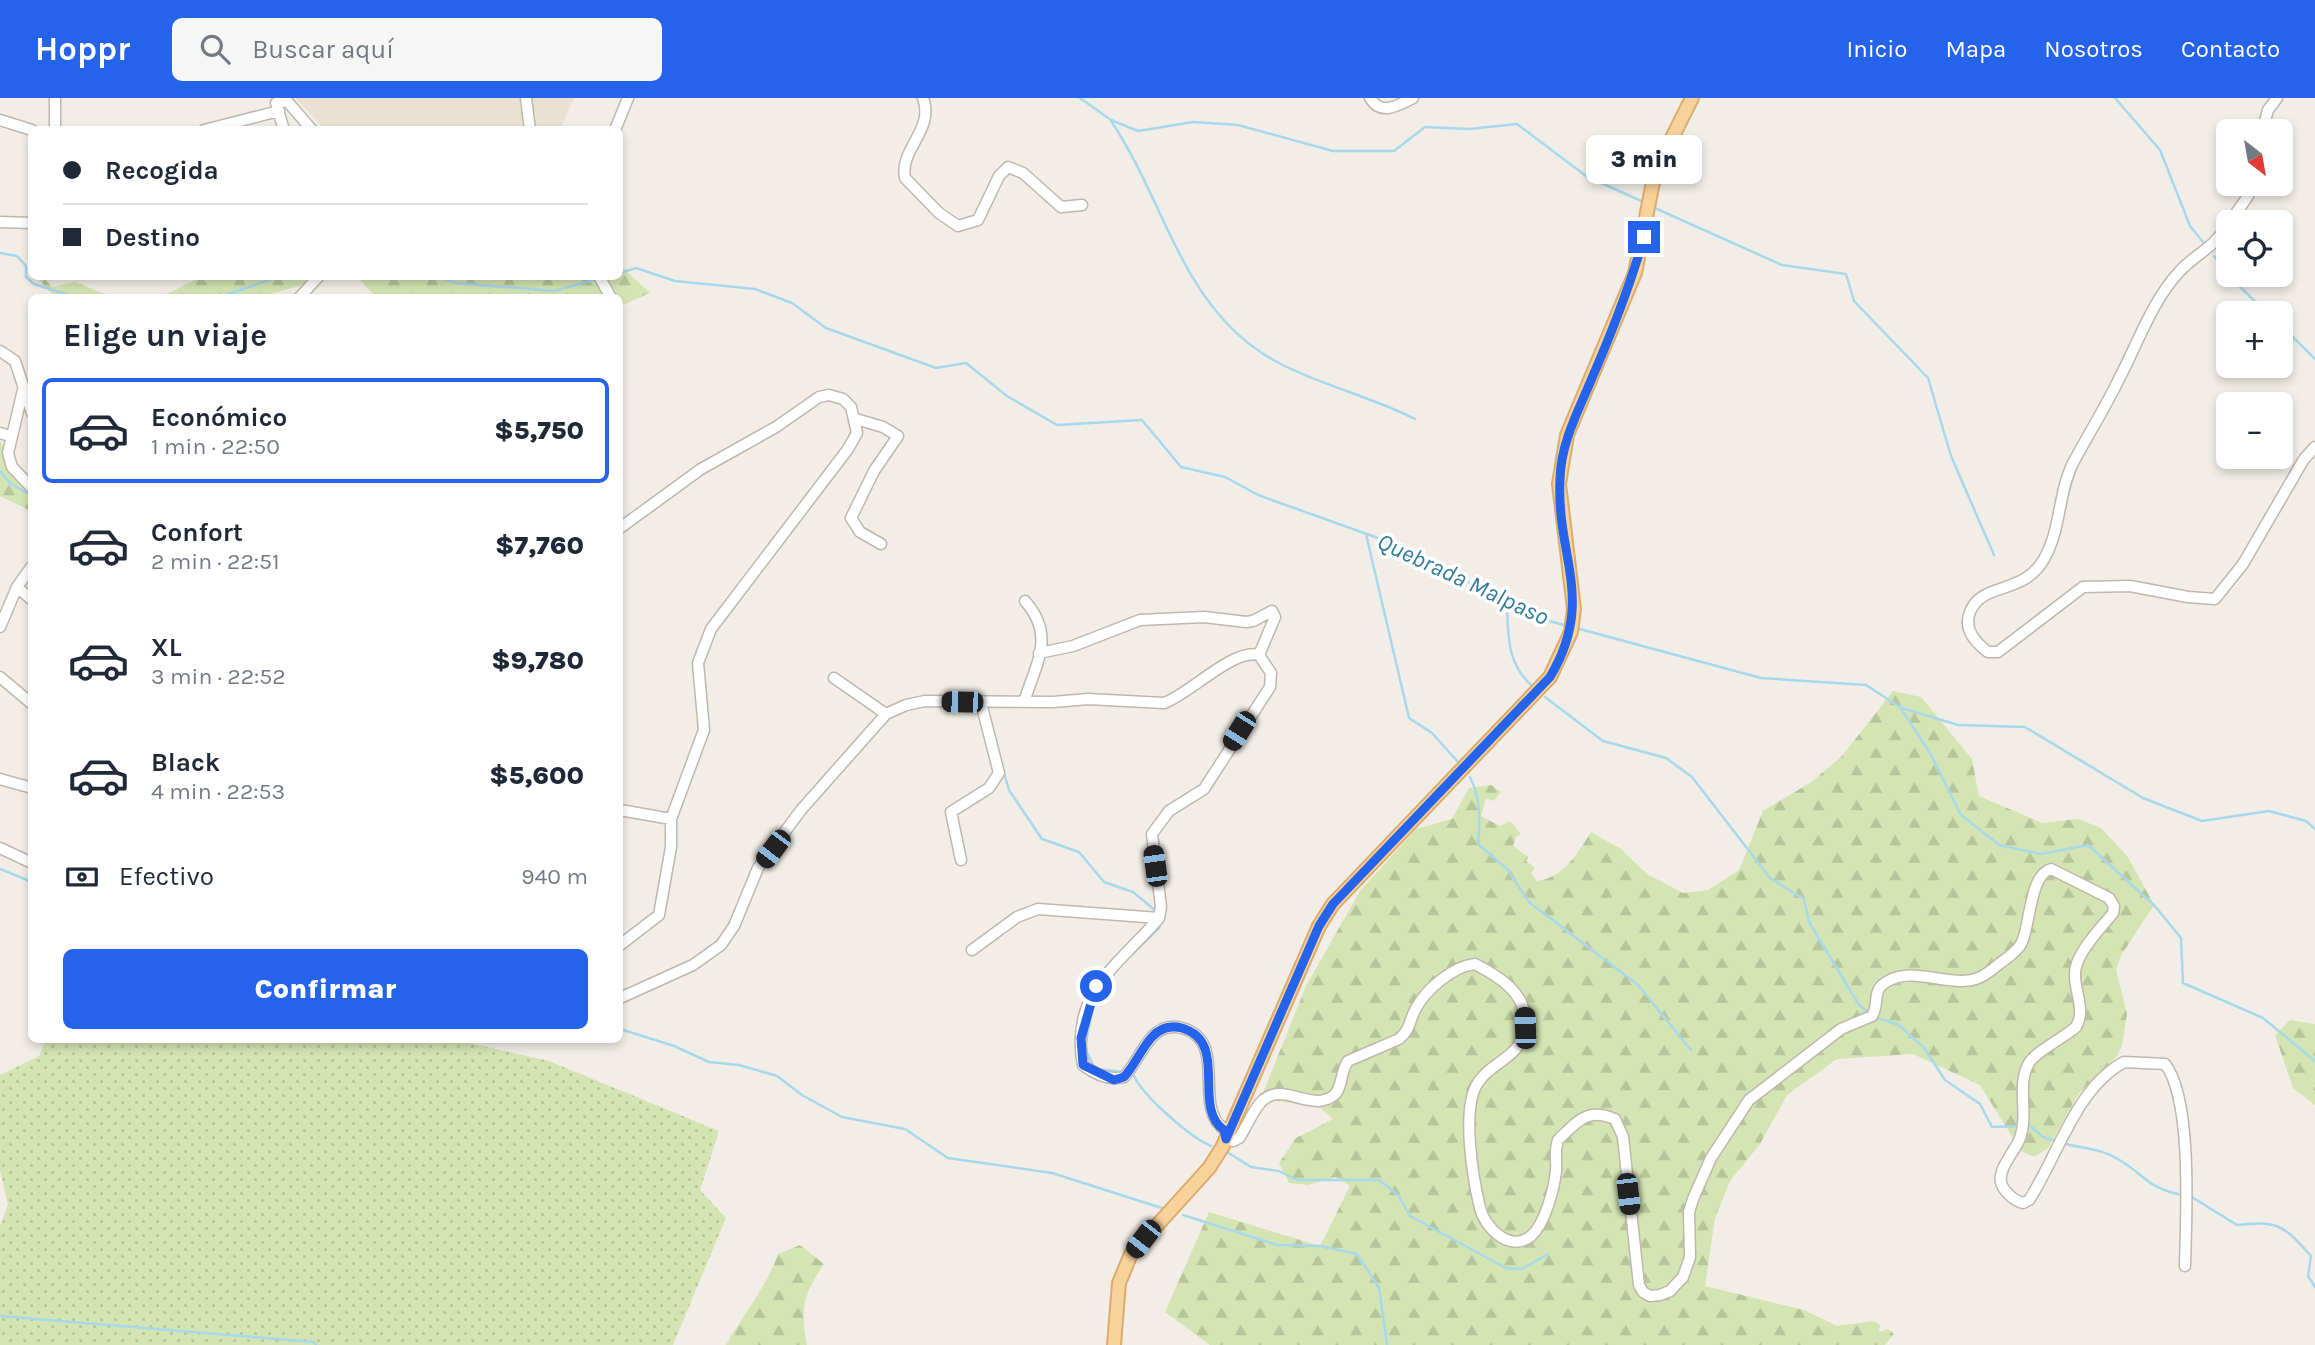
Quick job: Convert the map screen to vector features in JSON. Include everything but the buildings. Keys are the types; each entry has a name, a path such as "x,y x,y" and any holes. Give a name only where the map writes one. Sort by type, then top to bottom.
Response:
{"main road":[{"path":"1114,1345 1119,1283 1131,1254 1209,1168 1226,1139 1319,926 1333,904 1550,677 1572,627 1572,583 1559,484 1567,435 1634,273 1655,172 1692,98"}],"street":[{"path":"55,98 55,126"},
{"path":"526,98 530,126"},
{"path":"617,126 628,98"},
{"path":"923,98 926,118 904,164 905,178 939,213 958,226 978,220 999,176 1008,167 1023,173 1061,207 1082,205"},
{"path":"1370,98 1376,107 1382,109 1413,98"},
{"path":"2265,119 2277,98"},
{"path":"215,126 287,102 308,126"},
{"path":"276,104 283,126"},
{"path":"0,120 28,129"},
{"path":"0,222 28,223"},
{"path":"2216,242 2178,273 2152,314 2095,428 2073,463 2062,492 2045,558 2032,574 2013,586 1990,592 1978,599 1969,613 1968,623 1972,637 1988,652 1998,652 2073,593 2093,584 2130,586 2189,597 2215,598 2243,564 2304,459 2315,447"},
{"path":"303,294 315,280"},
{"path":"0,351 15,361 28,403"},
{"path":"23,390 5,435 12,467 28,484"},
{"path":"623,526 701,469 776,427 818,397 829,395 843,399 851,407 858,433 849,449 711,629 703,645 698,663 704,730 671,819 670,847 659,915 623,943"},
{"path":"856,419 883,427 899,438 874,471 851,517 860,533 881,544"},
{"path":"0,627 16,587 28,571"},
{"path":"16,587 28,597"},
{"path":"1024,702 1039,653 1043,628 1025,601"},
{"path":"1039,653 1073,646 1140,620 1204,617 1254,621 1272,611 1275,617 1259,655"},
{"path":"623,997 694,965 721,945 734,926 758,868 801,810 886,714 906,705 925,701 981,703 1088,699 1164,703 1176,699 1233,662 1249,654 1259,655"},
{"path":"1259,655 1270,673 1270,687 1204,789 1169,811 1152,834 1161,907 1159,918 1107,971 1096,986 1081,1038 1083,1065 1114,1080 1124,1077 1158,1031 1176,1026 1192,1031 1204,1044 1211,1112 1216,1124 1224,1130 1226,1139 1233,1141 1239,1138 1262,1100 1274,1094 1310,1101 1332,1097 1338,1092 1348,1061 1399,1039 1410,1026 1413,1013 1426,994 1455,970 1475,964 1509,986 1518,997 1525,1013 1525,1028 1513,1054 1489,1071 1474,1088 1471,1159 1483,1220 1498,1236 1513,1241 1530,1236 1540,1221 1555,1175 1558,1140 1592,1113 1615,1119 1623,1137 1639,1285 1643,1292 1650,1296 1660,1295 1670,1291 1684,1277 1690,1257 1689,1212 1693,1199 1711,1158 1728,1137 1749,1100 1841,1029 1871,1016 1878,989 1884,984 1907,976 1960,981 1977,979 1990,971 2022,944 2029,906 2041,877 2051,869 2109,898 2114,906 2113,913 2077,964 2075,979 2081,1019 2076,1027 2028,1063 2023,1080 2025,1108 2021,1136 2001,1174 2001,1183 2015,1201 2022,1203 2029,1200 2087,1097 2103,1078 2124,1062 2165,1064 2177,1087 2187,1166 2185,1266"},
{"path":"0,677 28,701"},
{"path":"834,678 886,714"},
{"path":"961,860 951,812 989,788 999,773 981,703"},
{"path":"0,779 28,787"},
{"path":"623,811 671,819"},
{"path":"0,848 28,861"},
{"path":"972,950 1017,917 1038,909 1159,918"}],"shaded area":[{"path":"295,98 574,98 562,126 322,126"}],"green space":[{"path":"623,268 650,293 623,305 623,294 373,294 360,280 623,280"},
{"path":"39,280 46,280 52,287 75,282 105,294 52,294"},
{"path":"195,280 320,280 271,294 167,294"},
{"path":"0,440 12,468 28,485 28,510 0,496"},
{"path":"1893,691 1921,697 1972,759 1979,796 2042,823 2078,819 2101,828 2128,857 2154,905 2122,954 2116,970 2127,1014 2122,1046 2117,1056 2079,1093 2048,1148 2034,1157 2021,1151 1980,1085 1913,1054 1837,1059 1787,1095 1760,1144 1730,1181 1715,1218 1705,1286 1804,1310 1837,1326 1874,1321 1880,1325 1879,1332 1888,1329 1894,1334 1885,1345 1210,1345 1165,1312 1209,1212 1320,1246 1350,1186 1335,1177 1308,1185 1289,1183 1279,1163 1296,1138 1333,1119 1320,1108 1261,1098 1306,986 1360,891 1416,829 1452,819 1469,788 1491,785 1501,792 1494,801 1486,798 1481,816 1500,826 1510,821 1521,834 1516,837 1513,846 1528,857 1526,861 1535,868 1531,873 1537,881 1562,870 1591,832 1621,849 1647,874 1683,893 1708,890 1739,870 1763,811 1810,783 1842,756"},
{"path":"2290,1020 2315,1024 2315,1105 2293,1088 2275,1035"},
{"path":"45,1043 469,1043 549,1061 719,1131 700,1190 726,1218 673,1345 0,1345 0,1226 8,1205 0,1170 0,1075 39,1056"},
{"path":"800,1245 824,1264 805,1302 807,1345 726,1345 761,1289 778,1254"}],"waterway":[{"path":"1080,98 1111,120 1138,131 1193,122 1238,125 1333,151 1394,151 1425,127 1469,129 1517,124 1586,176 1641,201"},
{"path":"2115,98 2160,150 2190,226 2203,242"},
{"path":"1111,121 1197,285 1219,314 1245,340 1294,370 1415,419"},
{"path":"1657,209 1782,265 1846,274 1854,301 1928,378 1951,456 1994,555"},
{"name":"Quebrada Malpaso","path":"0,253 17,256 26,266 28,279"},
{"name":"Quebrada Malpaso","path":"623,272 636,268 675,281 755,289 792,303 826,328 936,368 966,363 1007,396 1057,425 1142,420 1181,467 1225,477 1258,495 1400,546 1532,616 1567,626"},
{"name":"Quebrada Malpaso","path":"29,280 65,294"},
{"name":"Quebrada Malpaso","path":"229,294 269,280"},
{"name":"Quebrada Malpaso","path":"448,280 456,283 554,291 593,280"},
{"path":"2240,287 2255,301"},
{"path":"2293,337 2315,359"},
{"path":"0,471 11,484 28,494"},
{"path":"1366,534 1409,718 1432,733 1459,763"},
{"path":"1507,605 1513,659 1532,686"},
{"name":"Quebrada Malpaso","path":"1576,628 1761,678 1866,685 1900,707 1930,753 1961,815 1999,845 2041,854 2088,845 2154,905 2181,938 2183,983 2263,1018 2315,1061"},
{"path":"1545,697 1603,741 1666,758 1692,777 1770,878 1804,899 1809,922 1859,1005 1870,1013"},
{"path":"1902,708 1958,725 2025,727 2143,798 2202,821 2269,811 2306,821 2315,829"},
{"path":"1004,773 1009,790 1042,839 1079,852 1104,882 1133,892 1157,912"},
{"path":"1470,777 1479,810 1478,844 1507,869 1529,902 1638,985 1691,1050"},
{"path":"0,869 28,880"},
{"path":"1128,958 1160,927"},
{"path":"1093,1004 1085,1048 1095,1069 1125,1072"},
{"path":"1875,1017 1899,1025 1924,1048 1945,1080 1980,1104 1992,1127 2018,1126"},
{"path":"623,1030 674,1046 709,1062 739,1065 777,1076 802,1095 842,1117 905,1129 948,1158 1052,1173 1165,1209"},
{"path":"1134,1076 1147,1095 1168,1116 1211,1146"},
{"path":"2029,1125 2043,1137 2056,1141"},
{"path":"2063,1143 2110,1155 2161,1189 2182,1195"},
{"path":"1227,1152 1251,1167 1279,1171 1297,1180 1379,1180 1398,1195 1410,1216 1506,1268 1522,1269 1548,1254"},
{"path":"2190,1196 2237,1225 2272,1225 2287,1232 2311,1256 2308,1276 2315,1287"},
{"path":"1183,1215 1277,1245 1320,1246 1357,1254 1379,1288 1387,1345"},
{"path":"0,1316 314,1342 316,1345"}],"route":[{"path":"1096,986 1081,1038 1083,1065 1114,1080 1124,1077 1158,1031 1176,1026 1192,1031 1204,1044 1210,1077 1211,1112 1216,1124 1224,1130 1226,1139 1319,926 1333,904 1550,677 1559,662 1571,632 1574,610 1570,559 1561,508 1560,467 1575,413 1592,380 1625,299 1644,237"}]}
